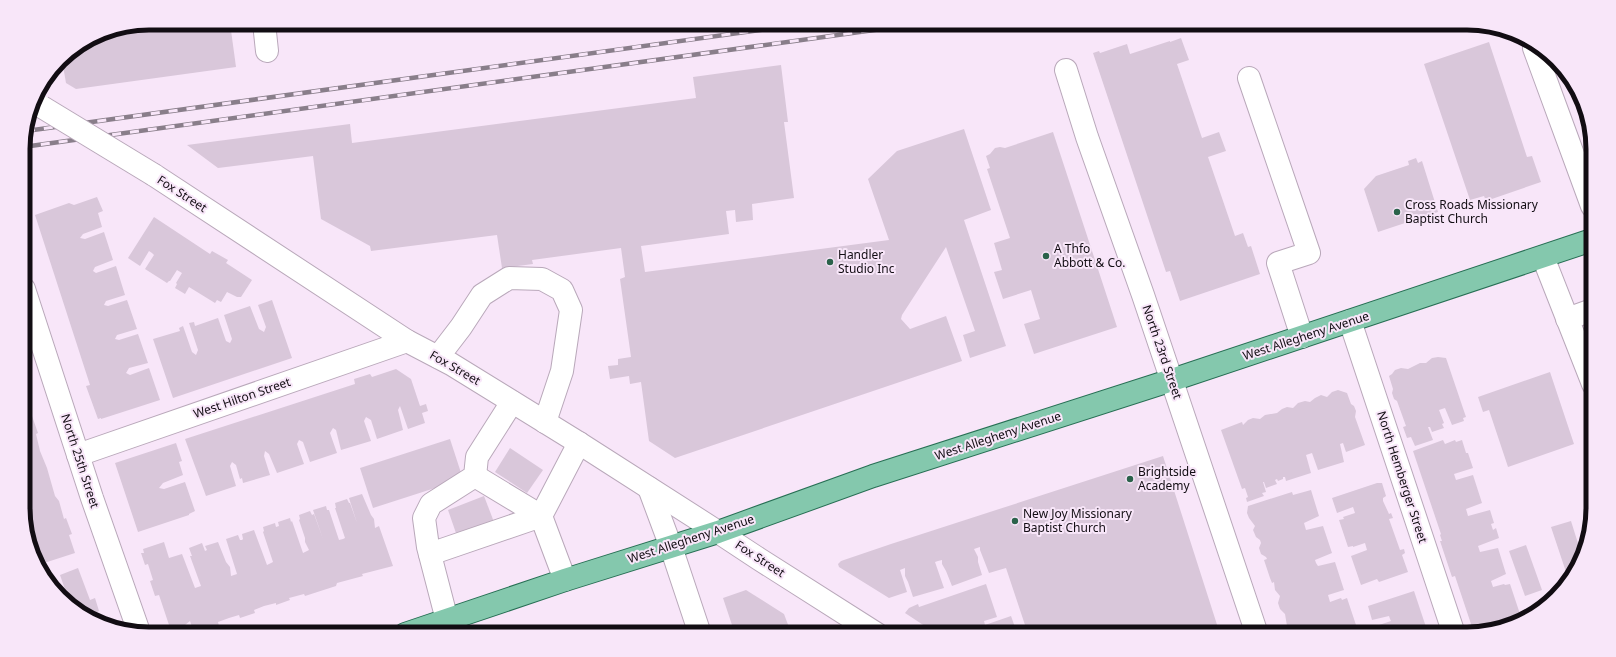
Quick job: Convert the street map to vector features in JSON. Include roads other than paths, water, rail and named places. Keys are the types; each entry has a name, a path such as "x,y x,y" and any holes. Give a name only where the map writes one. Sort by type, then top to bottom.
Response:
{"main road":[{"name":"West Allegheny Avenue","path":"428,627 565,580 718,532 873,476 1172,380 1586,242"}],"street":[{"path":"265,30 267,52"},
{"path":"1535,52 1586,190"},
{"name":"North 23rd Street","path":"1066,70 1087,137 1172,380 1256,627"},
{"path":"1249,78 1309,253 1278,263 1302,337"},
{"name":"Fox Street","path":"39,105 154,175 407,341 438,357 579,442 759,560 866,627"},
{"path":"1543,257 1586,366"},
{"path":"438,357 482,296 509,278 542,279 562,290 571,310 562,371 545,422"},
{"name":"North 25th Street","path":"30,307 136,626"},
{"path":"1567,319 1586,312"},
{"name":"North Hemberger Street","path":"1350,321 1452,627"},
{"name":"West Hilton Street","path":"78,455 407,341"},
{"path":"475,476 477,457 512,402"},
{"path":"430,554 541,516 579,442"},
{"path":"475,476 541,516 565,580"},
{"path":"447,620 430,554 424,518 431,504 475,476"},
{"path":"649,488 671,547 698,627"}],"railway":[{"path":"32,130 760,30"},
{"path":"30,146 874,30"}],"place":[{"name":"Cross Roads Missionary Baptist Church","path":"1397,212"},
{"name":"A Thfo Abbott & Co.","path":"1046,256"},
{"name":"Handler Studio Inc","path":"830,262"},
{"name":"Brightside Academy","path":"1130,479"},
{"name":"New Joy Missionary Baptist Church","path":"1015,521"}]}
